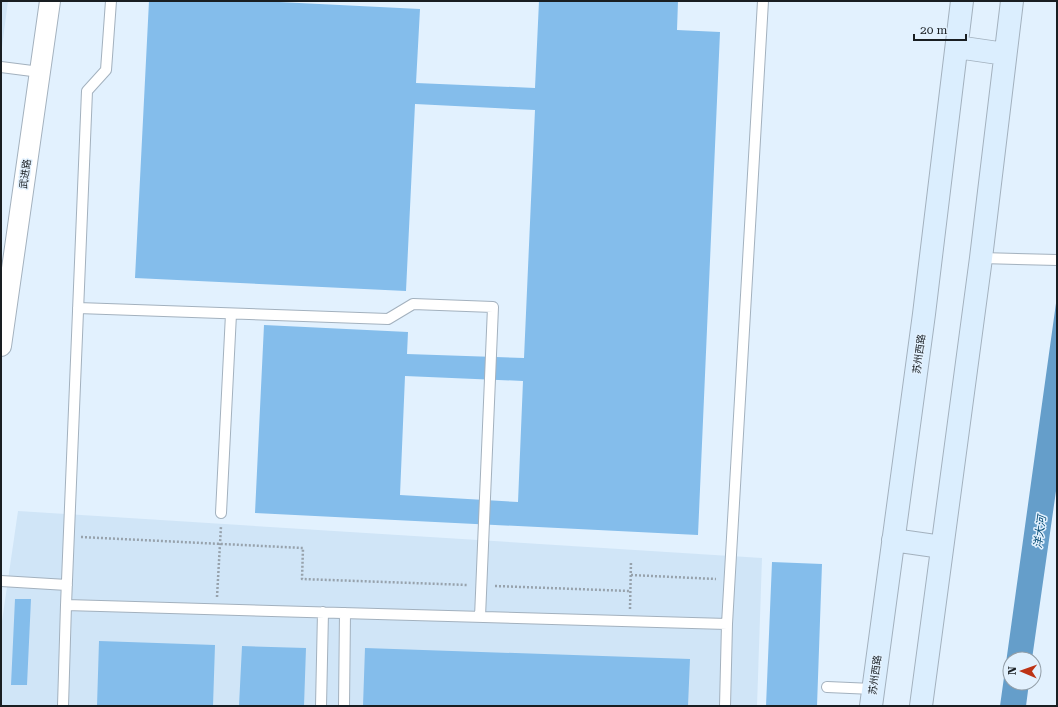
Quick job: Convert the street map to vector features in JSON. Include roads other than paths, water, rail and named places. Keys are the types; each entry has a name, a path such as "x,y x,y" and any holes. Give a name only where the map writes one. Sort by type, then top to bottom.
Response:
{"main road":[{"name":"苏州西路","path":"872,698 924,314 962,1"},
{"path":"921,706 981,258 1012,1"},
{"path":"956,47 1005,54"},
{"path":"894,540 942,547"}],"street":[{"name":"武进路","path":"1,346 50,1"}],"lane":[{"path":"63,706 86,91 106,70 111,1"},
{"path":"725,706 727,624 763,1"},
{"path":"1,67 40,72"},
{"path":"981,258 1057,260"},
{"path":"78,308 388,319 413,304 494,307 480,617"},
{"path":"221,513 231,314"},
{"path":"1,581 67,585"},
{"path":"66,605 727,624"},
{"path":"321,706 323,612"},
{"path":"344,706 345,613"},
{"path":"827,687 872,698"}],"water":[{"name":"洋大河","path":"1057,296 1057,484 1033,651 1008,651"},
{"path":"1002,691 1028,691 1026,706 1000,706"}]}
